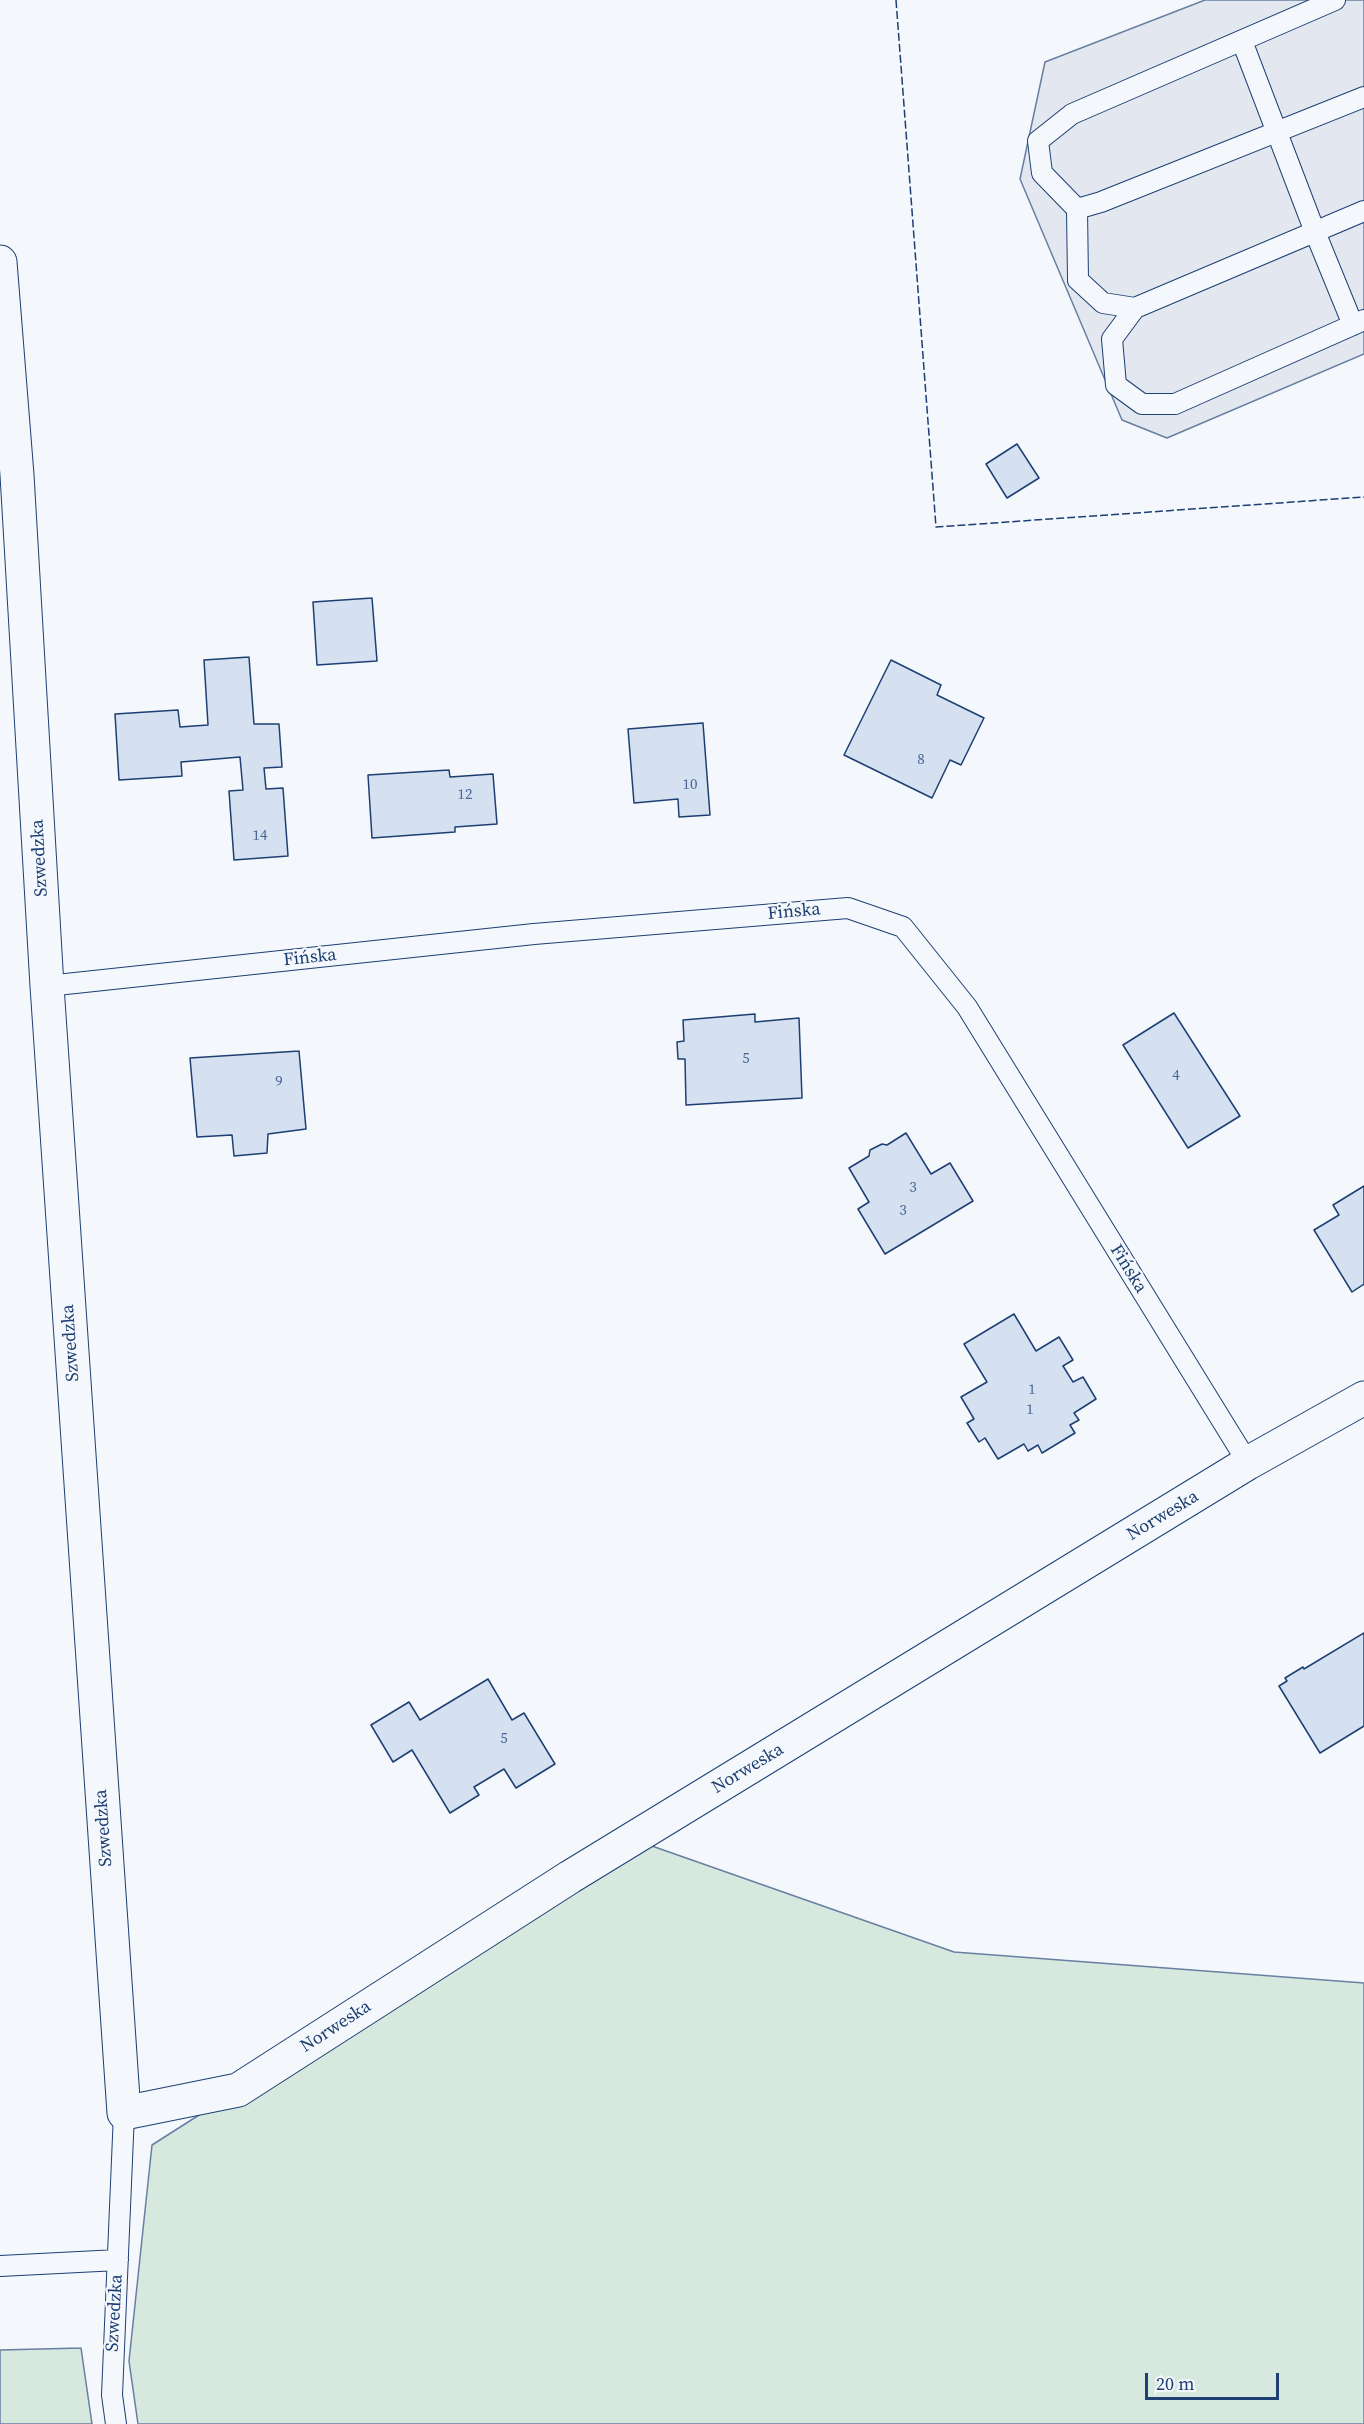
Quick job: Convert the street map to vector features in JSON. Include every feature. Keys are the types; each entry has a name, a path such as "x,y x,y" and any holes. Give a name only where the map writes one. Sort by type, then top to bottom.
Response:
{"street":[{"name":"Szwedzka","path":"0,262 8,476 47,986 124,2113"},
{"name":"Norweska","path":"124,2113 238,2090 570,1877 1248,1463 1364,1398"}],"lane":[{"path":"1135,308 1103,303 1078,280 1077,209 1042,173 1038,141 1072,114 1335,0"},
{"path":"1242,40 1315,232 1359,322 1175,404 1142,404 1116,385 1112,339 1135,308 1315,232 1364,211"},
{"path":"1077,209 1101,202 1364,97"},
{"name":"Fińska","path":"47,986 534,934 848,908 903,927 967,1007 1248,1463"},
{"name":"Szwedzka","path":"116,2424 112,2395 124,2113"},
{"path":"0,2266 118,2260"}],"shaded area":[{"path":"1205,0 1364,0 1364,354 1167,438 1122,420 1020,179 1045,62"},
{"path":"632,1839 954,1952 1364,1983 1364,2424 138,2424 129,2361 152,2145"},
{"path":"81,2348 92,2424 0,2424 0,2350"}],"building":[{"path":"1017,444 1039,478 1007,498 986,464"},
{"path":"372,598 377,661 317,665 313,602"},
{"path":"249,657 254,724 279,724 282,767 264,768 266,789 283,788 288,856 234,860 229,791 243,790 240,757 181,762 182,776 119,780 115,714 178,710 180,727 208,725 204,660"},
{"path":"891,660 941,685 937,695 984,718 961,765 950,760 932,798 844,755"},
{"path":"703,723 710,815 679,817 678,799 634,803 628,729"},
{"path":"449,770 450,777 493,774 497,824 455,827 455,832 372,838 368,775"},
{"path":"1174,1013 1240,1116 1188,1148 1123,1045"},
{"path":"755,1014 755,1022 799,1018 802,1098 686,1105 685,1059 678,1059 677,1042 684,1041 683,1020"},
{"path":"299,1051 306,1129 268,1134 267,1153 234,1156 232,1135 197,1137 190,1058"},
{"path":"906,1133 931,1174 950,1163 973,1201 885,1254 858,1209 869,1202 849,1168 869,1156 870,1150 882,1144 887,1145"},
{"path":"1364,1186 1364,1284 1352,1292 1314,1230 1339,1215 1333,1205"},
{"path":"1014,1314 1036,1351 1059,1337 1073,1360 1063,1366 1073,1382 1083,1377 1096,1399 1074,1413 1079,1420 1070,1425 1075,1433 1042,1453 1038,1445 1028,1451 1024,1444 998,1459 985,1438 979,1442 967,1423 974,1419 961,1397 987,1382 964,1344"},
{"path":"1364,1633 1364,1726 1320,1753 1279,1686 1287,1681 1285,1678"},
{"path":"488,1679 512,1720 524,1713 555,1764 516,1788 504,1769 474,1787 479,1795 450,1813 412,1750 393,1762 371,1725 409,1702 420,1720"}],"fence":[{"path":"896,0 936,527 1364,497"}]}
